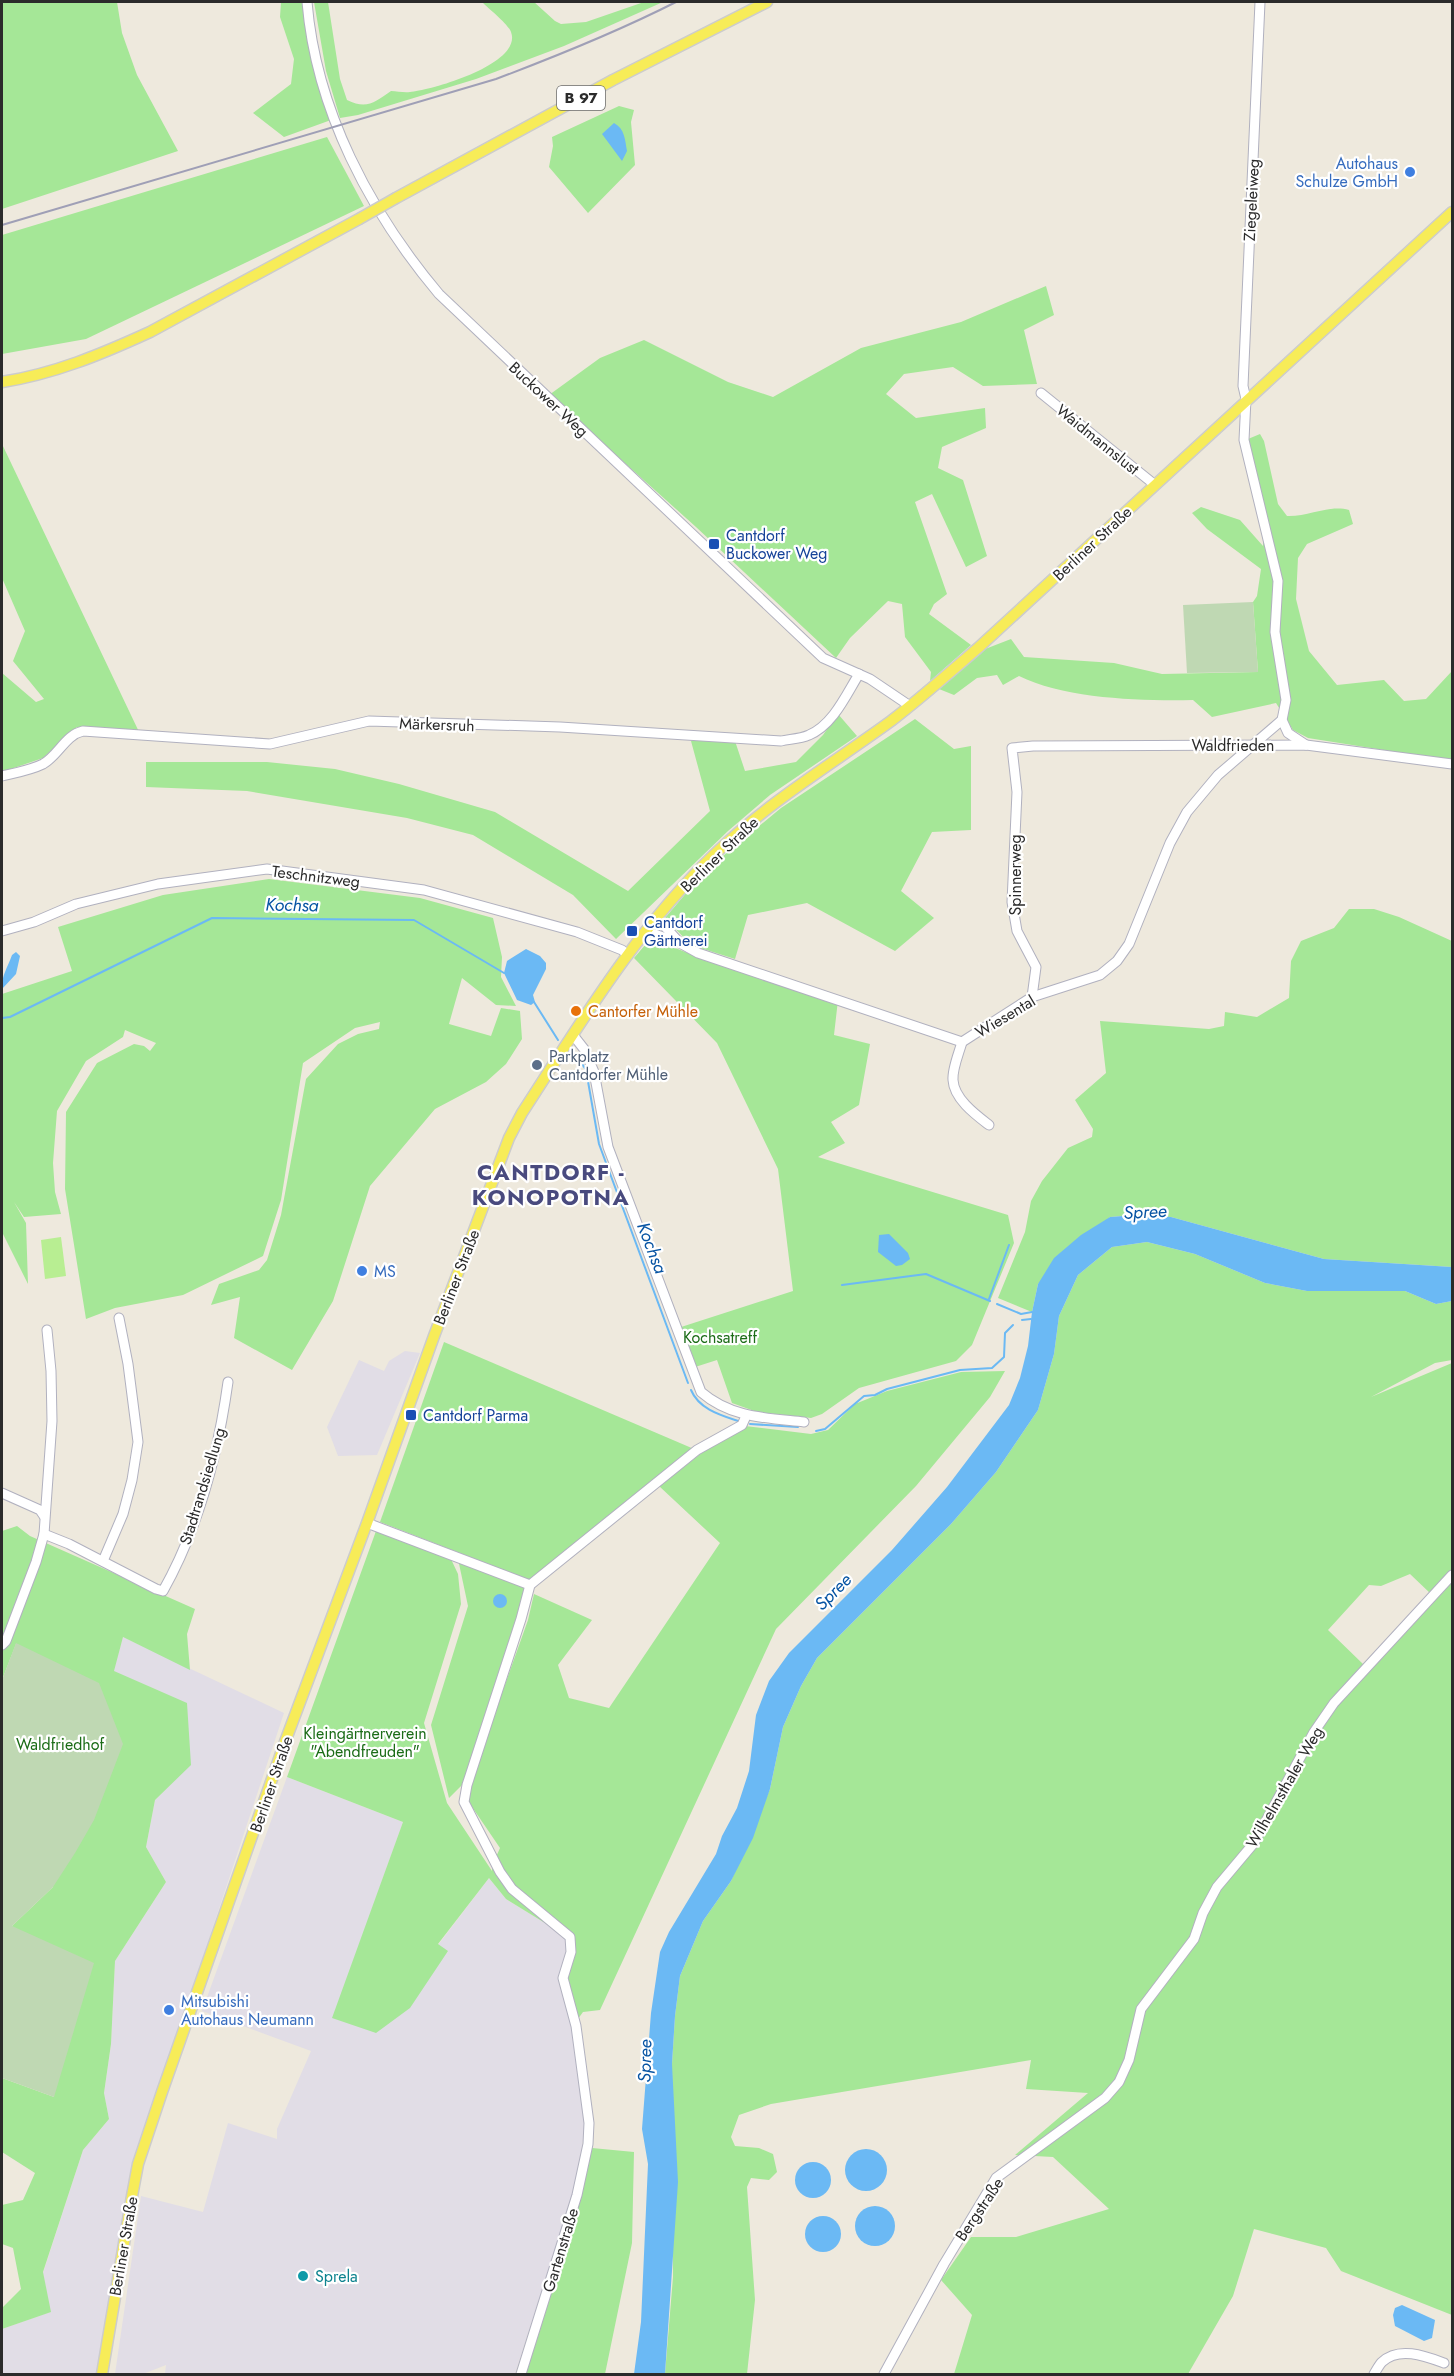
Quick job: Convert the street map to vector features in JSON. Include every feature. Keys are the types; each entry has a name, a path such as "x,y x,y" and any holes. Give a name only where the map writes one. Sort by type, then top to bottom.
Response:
{"main road":[{"name":"B 97","path":"2,382 50,372 118,347 150,332 613,80 767,2"},
{"name":"Berliner Straße","path":"102,2374 138,2164 285,1742 434,1336 509,1138 522,1113 628,955 695,873 750,822 910,706 978,648 1246,399 1452,212"}],"street":[{"name":"Buckower Weg","path":"307,2 320,78 339,130 371,199 414,264 465,319 823,658 885,687 910,706"},
{"name":"Ziegeleiweg","path":"1260,2 1246,307 1244,440 1278,581 1275,632 1286,700 1282,720"},
{"name":"Waidmannslust","path":"1041,393 1155,485"},
{"name":"Märkersruh","path":"2,776 42,765 56,754 73,733 83,731 270,744 369,722 560,727 780,741 806,737 820,729 833,716 860,674"},
{"path":"1282,720 1288,733 1306,745"},
{"name":"Wiesental","path":"646,931 680,943 698,953 962,1042 1032,997 1100,975 1117,961 1129,944 1170,843 1187,812 1218,775 1282,720"},
{"name":"Waldfrieden","path":"1012,748 1306,745 1452,764"},
{"name":"Spinnerweg","path":"1012,748 1017,792 1012,902 1017,931 1036,967 1032,997"},
{"name":"Teschnitzweg","path":"2,931 34,922 76,904 158,884 267,869 424,890 576,932 622,950 628,955"},
{"name":"Wiesental","path":"657,918 680,943"},
{"path":"573,1035 584,1049 594,1072 608,1147 701,1392 715,1403 746,1416 804,1422"},
{"path":"962,1042 953,1080 956,1091 976,1115 989,1125"},
{"path":"103,1561 123,1514 132,1480 138,1442 128,1364 118,1318"},
{"path":"2,1645 6,1641 25,1593 44,1534 52,1421 47,1330"},
{"name":"Stadtrandsiedlung","path":"44,1534 163,1591 201,1503 216,1449 228,1382"},
{"path":"367,1523 530,1585 697,1450 742,1425 746,1416"},
{"path":"2,1493 39,1510 44,1516"},
{"name":"Wilhelmsthaler Weg","path":"1119,2082 1129,2060 1141,2009 1194,1939 1203,1912 1217,1887 1254,1843 1314,1732 1334,1703 1452,1575"},
{"name":"Gartenstraße","path":"521,2374 577,2195 588,2144 589,2123 576,2026 563,1978 570,1952 570,1937 512,1889 491,1855 464,1802 467,1785 530,1585"},
{"name":"Bergstraße","path":"884,2374 944,2264 996,2178 1105,2098 1119,2082"},
{"path":"1374,2374 1382,2361 1399,2354 1420,2354 1444,2363"}],"shaded area":[{"path":"405,1351 420,1353 377,1455 338,1456 327,1427 359,1360 384,1371 389,1361"},
{"path":"123,1637 284,1713 133,2168 98,2374 2,2374 2,2329 50,2312 43,2273 83,2150 109,2119 104,2093 111,2044 115,1961 166,1882 146,1847 155,1800 191,1764 113,1671"},
{"path":"287,1777 403,1822 333,2018 448,1952 438,1945 489,1878 506,1899 566,1936 572,2027 587,2118 574,2190 515,2374 165,2374 166,2365 143,2374 115,2374 141,2196 203,2212 228,2123 277,2139 277,2129 311,2051 202,2011"}],"green space":[{"path":"2,2 117,2 122,33 137,75 178,151 2,209"},
{"path":"281,2 304,2 318,85 331,120 284,137 253,113 291,84 294,59 280,17"},
{"path":"314,2 328,2 340,79 347,100 365,104 391,91 410,92 455,81 490,65 503,55 511,44 511,32 482,2 534,2 561,24 586,22 644,2 663,2 564,46 476,79 358,115 340,118 326,71"},
{"path":"619,106 634,110 631,122 635,165 588,213 549,167 553,146 552,137"},
{"path":"327,137 364,206 86,339 2,354 2,235"},
{"path":"1046,286 1054,315 1024,330 1037,384 983,386 953,367 904,374 886,394 916,418 985,408 986,428 942,447 938,468 963,480 987,556 966,567 932,494 915,502 947,594 934,604 929,614 971,645 930,681 931,672 905,637 902,604 888,601 850,638 836,658 696,527 549,395 600,358 644,340 728,382 773,397 861,348 961,322"},
{"path":"1260,434 1264,441 1278,504 1287,516 1342,509 1349,510 1353,524 1307,544 1298,558 1296,599 1309,651 1337,685 1384,680 1404,701 1426,699 1452,671 1452,759 1308,738 1293,730 1276,703 1212,717 1193,700 1127,699 1081,694 1058,690 1019,676 1003,685 997,675 977,678 954,695 939,689 980,651 1011,639 1024,657 1114,663 1162,674 1258,672 1253,602 1257,596 1261,569 1207,529 1192,513 1201,507 1240,520 1263,546 1265,514 1248,439"},
{"path":"2,444 140,734 77,727 43,758 2,772 2,673 36,702 44,699 13,661 25,631 2,578"},
{"path":"1253,602 1258,672 1187,673 1183,605"},
{"path":"838,714 857,736 770,795 728,831 616,939 573,895 473,835 407,818 247,791 146,787 146,762 267,762 335,769 399,784 495,812 628,891 710,811 691,741 698,739 735,741 745,771 796,762 823,735"},
{"path":"915,719 954,749 971,746 971,830 932,832 901,891 934,918 895,951 807,903 748,915 735,959 691,945 665,918 705,871 781,808"},
{"path":"269,879 420,898 493,918 502,957 501,977 516,1006 496,1005 462,978 449,1024 491,1036 501,1008 520,1011 522,1039 506,1064 486,1082 435,1109 370,1186 333,1301 292,1370 234,1338 240,1297 211,1305 219,1284 259,1270 267,1260 281,1215 306,1079 338,1044 358,1034 379,1029 380,1022 355,1028 303,1063 281,1200 263,1256 183,1295 115,1308 86,1319 65,1189 66,1112 97,1063 134,1044 144,1046 150,1051 156,1043 125,1030 123,1037 86,1061 57,1111 53,1163 55,1192 61,1214 24,1217 14,1202 26,1223 28,1284 2,1232 2,994 72,971 58,927 163,895"},
{"path":"1349,909 1374,909 1399,917 1452,941 1452,1267 1324,1259 1171,1217 1136,1215 1110,1217 1038,1284 1032,1312 998,1298 1025,1232 1031,1201 1042,1181 1068,1148 1092,1137 1093,1129 1075,1100 1106,1073 1100,1021 1209,1029 1224,1026 1225,1012 1257,1017 1289,998 1291,961 1301,941 1334,928"},
{"name":"Kochsatreff","path":"651,938 695,956 838,1000 834,1035 870,1044 859,1105 831,1122 845,1143 818,1157 1008,1215 1014,1243 972,1345 956,1361 859,1388 822,1414 811,1418 757,1412 732,1403 717,1360 692,1368 678,1328 793,1291 778,1169 717,1043 634,958"},
{"path":"61,1237 66,1276 45,1279 41,1240"},
{"path":"1147,1242 1195,1254 1265,1283 1307,1291 1405,1291 1436,1304 1452,1301 1452,1360 1435,1363 1371,1397 1452,1363 1452,2315 1341,2271 1326,2248 1254,2229 1233,2296 1188,2374 954,2374 972,2315 941,2280 971,2237 1016,2237 1109,2209 1053,2157 1015,2155 1088,2093 1026,2089 1031,2060 771,2104 739,2115 731,2137 735,2146 759,2148 773,2154 777,2172 769,2180 751,2178 747,2187 755,2300 747,2374 665,2374 673,2277 672,2064 680,1976 703,1921 731,1881 770,1789 783,1727 801,1686 817,1658 951,1524 996,1472 1038,1410 1054,1354 1059,1316 1078,1275 1112,1247","holes":["1410,1574 1431,1594 1338,1705 1272,1804 1306,1736 1329,1702 1364,1665 1328,1630 1369,1585 1381,1586"]},
{"path":"444,1342 694,1449 529,1580 380,1522"},
{"name":"Kleingärtnerverein \"Abendfreuden\"","path":"1005,1371 990,1397 916,1486 776,1629 600,2010 583,2012 572,2027 560,1977 569,1952 566,1936 506,1899 489,1878 438,1944 448,1951 410,2008 376,2033 332,2018 403,1822 287,1777 376,1531 450,1557 458,1574 461,1604 424,1723 447,1803 492,1871 500,1848 468,1801 470,1783 528,1620 534,1594 592,1620 558,1665 569,1698 609,1708 720,1543 659,1486 703,1452 745,1426 811,1434 828,1430 855,1404 887,1391 961,1372"},
{"path":"17,1526 30,1536 195,1609 187,1634 190,1670 123,1637 114,1671 187,1703 191,1765 155,1800 146,1847 166,1882 115,1961 111,2044 104,2093 109,2119 83,2150 43,2272 51,2312 2,2329 2,2308 21,2289 13,2248 2,2244 2,2205 23,2200 35,2173 2,2152 2,2078 54,2097 12,1926 53,1887 16,1644 2,1680 2,1531"},
{"path":"458,1559 520,1584 525,1593 463,1784 449,1798 431,1725 468,1606"},
{"name":"Waldfriedhof","path":"16,1643 99,1683 123,1744 94,1820 75,1853 53,1887 12,1926 94,1963 54,2097 2,2078 2,1680"},
{"path":"592,2148 634,2152 632,2243 605,2374 526,2374 581,2197"}],"water":[{"path":"614,123 620,128 625,139 627,151 622,161 602,134"},
{"path":"526,949 540,956 546,963 546,969 533,995 535,1002 531,1005 517,1000 504,973 507,961"},
{"path":"16,952 20,956 16,974 2,989 5,972 12,955"},
{"path":"1136,1215 1171,1217 1324,1259 1452,1267 1452,1301 1436,1304 1405,1291 1307,1291 1265,1283 1195,1254 1147,1242 1112,1247 1078,1275 1059,1316 1054,1354 1038,1410 996,1472 951,1524 817,1658 801,1686 783,1727 770,1789 753,1838 731,1881 703,1921 680,1976 672,2064 678,2182 665,2374 634,2374 641,2322 648,2164 642,2129 651,2013 660,1952 669,1932 716,1854 722,1836 737,1808 749,1771 756,1715 769,1681 789,1653 892,1550 947,1487 1009,1405 1020,1378 1028,1346 1038,1284 1054,1258 1081,1235 1110,1217"},
{"path":"889,1234 908,1253 910,1259 902,1265 896,1266 878,1252 879,1235"},
{"path":"500,1594 505,1596 507,1601 505,1606 500,1608 495,1606 493,1601 495,1596"},
{"path":"866,2149 874,2150 881,2155 886,2162 886,2178 881,2185 874,2190 866,2191 858,2190 851,2185 846,2178 845,2170 846,2162 851,2155 858,2150"},
{"path":"813,2162 825,2168 831,2180 825,2192 813,2198 801,2192 795,2180 801,2168"},
{"path":"875,2206 883,2207 889,2212 894,2218 894,2234 889,2240 883,2245 875,2246 867,2245 861,2240 856,2234 855,2226 856,2218 861,2212 867,2207"},
{"path":"823,2216 836,2221 841,2234 836,2247 823,2252 810,2247 805,2234 810,2221"},
{"path":"1402,2305 1435,2320 1432,2338 1424,2341 1395,2326 1393,2315 1395,2308"}],"waterway":[{"name":"Kochsa","path":"2,1018 10,1017 212,918 414,920 504,973"},
{"name":"Kochsa","path":"534,1002 558,1040"},
{"name":"Kochsa","path":"575,1053 586,1070 599,1144 688,1383"},
{"path":"989,1299 1009,1245"},
{"path":"842,1285 926,1274 990,1301"},
{"path":"997,1304 1021,1314 1032,1312"},
{"name":"Kochsa","path":"1022,1320 1031,1319"},
{"name":"Kochsa","path":"816,1431 825,1429 864,1396 875,1395 887,1389 960,1370 992,1368 1004,1357 1005,1333 1013,1325"},
{"name":"Kochsa","path":"691,1390 705,1407 738,1421"},
{"name":"Kochsa","path":"750,1424 798,1427"}],"railway":[{"path":"2,225 496,79 587,43 676,2"}],"place":[{"name":"Autohaus Schulze GmbH","path":"1410,172"},
{"name":"Cantdorf Buckower Weg","path":"714,544"},
{"name":"Cantdorf Gärtnerei","path":"632,931"},
{"name":"Cantorfer Mühle","path":"576,1011"},
{"name":"Parkplatz Cantdorfer Mühle","path":"537,1065"},
{"name":"MS","path":"362,1271"},
{"name":"Cantdorf Parma","path":"411,1415"},
{"name":"Mitsubishi Autohaus Neumann","path":"169,2010"},
{"name":"Sprela","path":"303,2276"}],"district":[{"name":"CANTDORF - KONOPOTNA","path":"551,1184"}],"water label":[{"name":"Spree","path":"1145,1212"},
{"name":"Spree","path":"833,1592"},
{"name":"Spree","path":"645,2061"}]}
